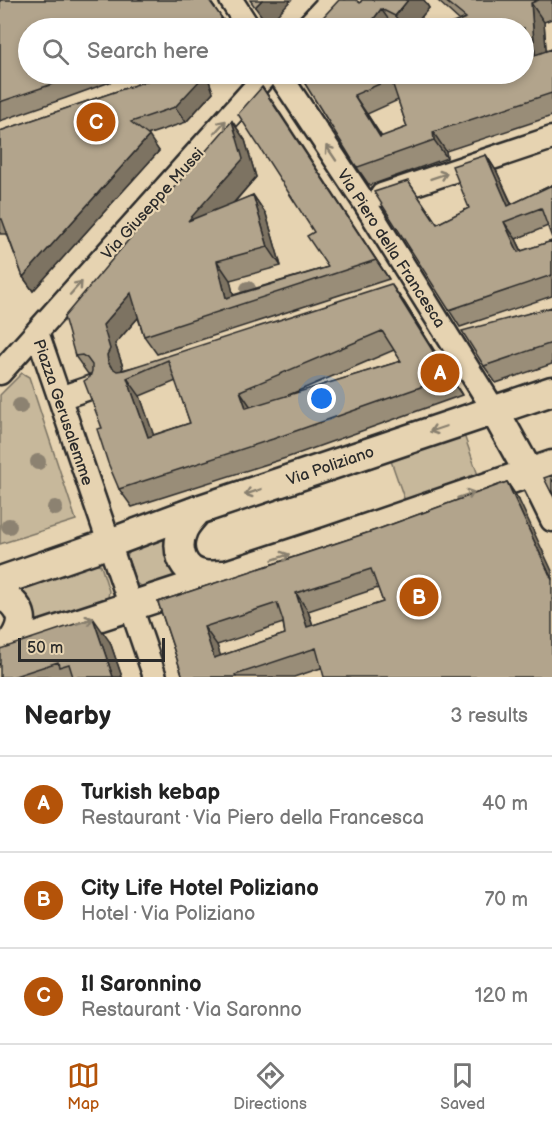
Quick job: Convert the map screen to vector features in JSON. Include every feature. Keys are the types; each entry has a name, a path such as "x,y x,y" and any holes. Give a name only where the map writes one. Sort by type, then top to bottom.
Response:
{"street":[{"path":"231,0 243,18"},
{"path":"315,18 332,0"},
{"name":"Via Giuseppe Mussi","path":"37,332 258,84"},
{"name":"Via Piero della Francesca","path":"286,84 364,202 407,287 494,410 540,469 552,520"},
{"path":"364,202 552,138"},
{"name":"Piazza Gerusalemme","path":"0,373 37,332 155,677"},
{"path":"60,398 92,387"},
{"name":"Via Poliziano","path":"110,543 198,510 552,391"},
{"path":"5,648 540,469"},
{"path":"198,510 184,528 179,546 180,556 188,567 202,575 226,575"},
{"path":"0,581 110,543"},
{"path":"0,593 18,609 22,617 18,635 5,648"}],"shaded area":[{"path":"22,373 29,377 76,520 0,544 0,395"},
{"path":"463,432 478,475 405,501 390,458"},
{"path":"167,539 177,576 142,587 136,583 127,556 131,550"},
{"path":"94,563 101,566 109,591 108,598 35,625 18,593 20,588"}],"building":[{"path":"0,0 209,0 221,17 18,18 18,84 53,84 0,102"},
{"path":"250,0 262,0 255,7"},
{"path":"339,0 356,0 360,3 362,0 408,0 395,16 381,9 374,18 322,18"},
{"path":"444,0 539,0 531,3 532,18 466,18"},
{"path":"534,42 535,55 552,49 552,93 433,132 434,140 356,166 305,84 379,84 354,95 380,137 407,127 393,84 534,84"},
{"path":"138,84 196,84 175,107 131,122 149,136 23,277 2,219 0,219 0,131"},
{"path":"262,87 376,260 144,336 131,293 103,325 110,349 107,355 111,367 117,371 124,370 391,284 449,377 273,439 119,489 97,429 102,428 84,381 90,377 92,365 82,355 75,356 64,317 232,121 243,159 188,221 253,195 268,247 217,261 226,298 328,267 307,236 314,232 238,114","holes":["382,331 401,361 246,408 240,391","168,360 190,423 148,437 127,378"]},
{"path":"486,155 508,206 552,185 552,238 541,208 504,222 518,252 552,241 552,275 449,310 374,192 408,181 437,224 469,208 452,166"},
{"path":"552,307 552,343 484,366 462,331"},
{"path":"552,475 552,494 544,478"},
{"path":"507,482 552,580 552,677 324,677 316,648 235,675 236,677 183,677 158,602 376,530","holes":["371,569 383,602 307,627 296,593","277,603 285,634 214,658 204,627"]},
{"path":"93,618 113,677 73,677 69,664 59,667 58,662 12,677 0,677 0,649"}],"place":[{"name":"Il Saronnino","path":"96,122"},
{"name":"Turkish kebap","path":"440,373"},
{"name":"City Life Hotel Poliziano","path":"419,597"}]}
